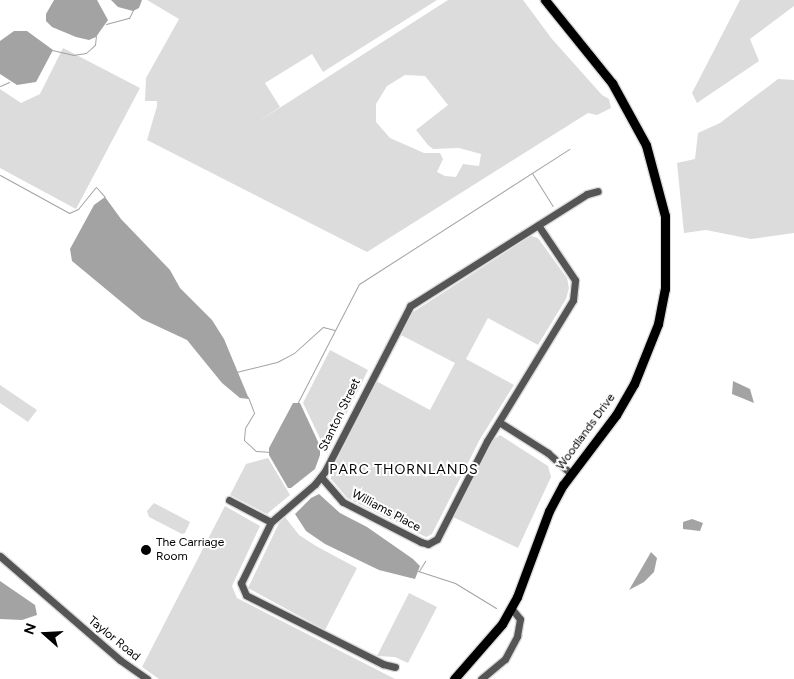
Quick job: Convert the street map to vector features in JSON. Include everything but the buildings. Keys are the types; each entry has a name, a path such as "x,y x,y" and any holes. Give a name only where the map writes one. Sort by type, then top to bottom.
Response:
{"main road":[{"name":"Woodlands Drive","path":"454,679 489,641 511,608 549,511 570,472 616,415 648,354 662,305 667,254 663,208 646,144 612,83 545,0"}],"street":[{"name":"Stanton Street","path":"395,667 383,664 242,592 242,583 271,522 321,477 410,306 587,194 598,191"},
{"name":"Williams Place","path":"321,477 343,502 428,544 437,539 499,422 568,309 575,292 575,280 538,225"},
{"path":"499,422 548,453 570,472"},
{"path":"229,500 271,522"},
{"name":"Taylor Road","path":"0,556 120,660 147,679"},
{"path":"481,679 505,659 517,636 520,619 511,608"}],"shaded area":[{"path":"54,0 97,0 108,20 96,37 89,40 76,37 52,27 46,21 46,14"},
{"path":"111,0 142,0 139,8 133,11 118,7"},
{"path":"147,0 437,0 323,72 312,54 265,83 280,107 256,123 448,0 523,0 552,39 602,95 609,99 611,108 597,115 588,113 367,252 147,140 157,101 145,101 146,78 179,19","holes":["405,75 425,76 448,105 416,130 433,149 459,148 481,154 479,166 463,164 456,177 445,176 437,172 443,159 440,153 424,153 390,138 376,122 376,104 387,86"]},
{"path":"740,0 794,0 794,6 750,39 759,61 697,103 692,93"},
{"path":"14,31 27,31 53,50 36,82 17,85 0,74 0,41"},
{"path":"63,48 140,88 76,209 0,168 0,89 21,103 40,94"},
{"path":"778,79 794,80 794,233 751,239 706,230 684,233 677,163 695,159 698,133 720,123"},
{"path":"105,197 121,219 170,270 180,288 212,320 224,339 249,399 240,398 222,383 187,340 142,319 72,261 70,249 94,205"},
{"path":"531,236 538,238 567,278 569,288 566,299 538,345 488,318 466,359 514,385 480,439 432,534 426,537 347,498 331,479 331,472 376,381 430,410 455,363 399,334 413,312"},
{"path":"330,350 368,370 327,453 303,403"},
{"path":"733,381 750,389 754,403 732,394"},
{"path":"0,385 37,410 28,422 0,403"},
{"path":"293,403 300,403 320,446 320,455 315,469 291,488 288,488 269,455 269,448"},
{"path":"500,435 548,466 551,477 518,548 453,517 493,440"},
{"path":"268,458 290,495 267,514 230,495 246,464"},
{"path":"319,494 340,513 367,527 413,559 420,566 415,579 379,570 325,544 306,531 295,514 311,498"},
{"path":"154,503 190,522 185,533 182,534 149,517 147,511"},
{"path":"225,506 260,526 232,586 237,598 395,679 159,679 142,667"},
{"path":"285,517 299,535 357,568 325,630 248,588 279,523"},
{"path":"692,519 703,523 700,531 683,529 683,522"},
{"path":"651,552 657,558 654,572 644,582 629,590"},
{"path":"0,581 35,605 37,615 22,620 0,619"},
{"path":"409,593 437,607 408,663 395,657 377,656"}],"waterway":[{"path":"106,24 129,18 133,10"},
{"path":"52,50 73,55 86,53 95,45 96,36"},
{"path":"0,86 9,82"},
{"path":"297,404 359,284 569,149"},
{"path":"532,173 553,206"},
{"path":"0,175 69,213 78,209 96,187 105,197"},
{"path":"236,372 277,362 294,353 323,327 335,330"},
{"path":"248,397 254,413 245,428 244,440 256,451 271,452"},
{"path":"419,571 425,561"},
{"path":"418,571 455,583 496,608"}],"place":[{"name":"The Carriage Room","path":"146,550"}],"district":[{"name":"PARC THORNLANDS","path":"404,470"}]}
